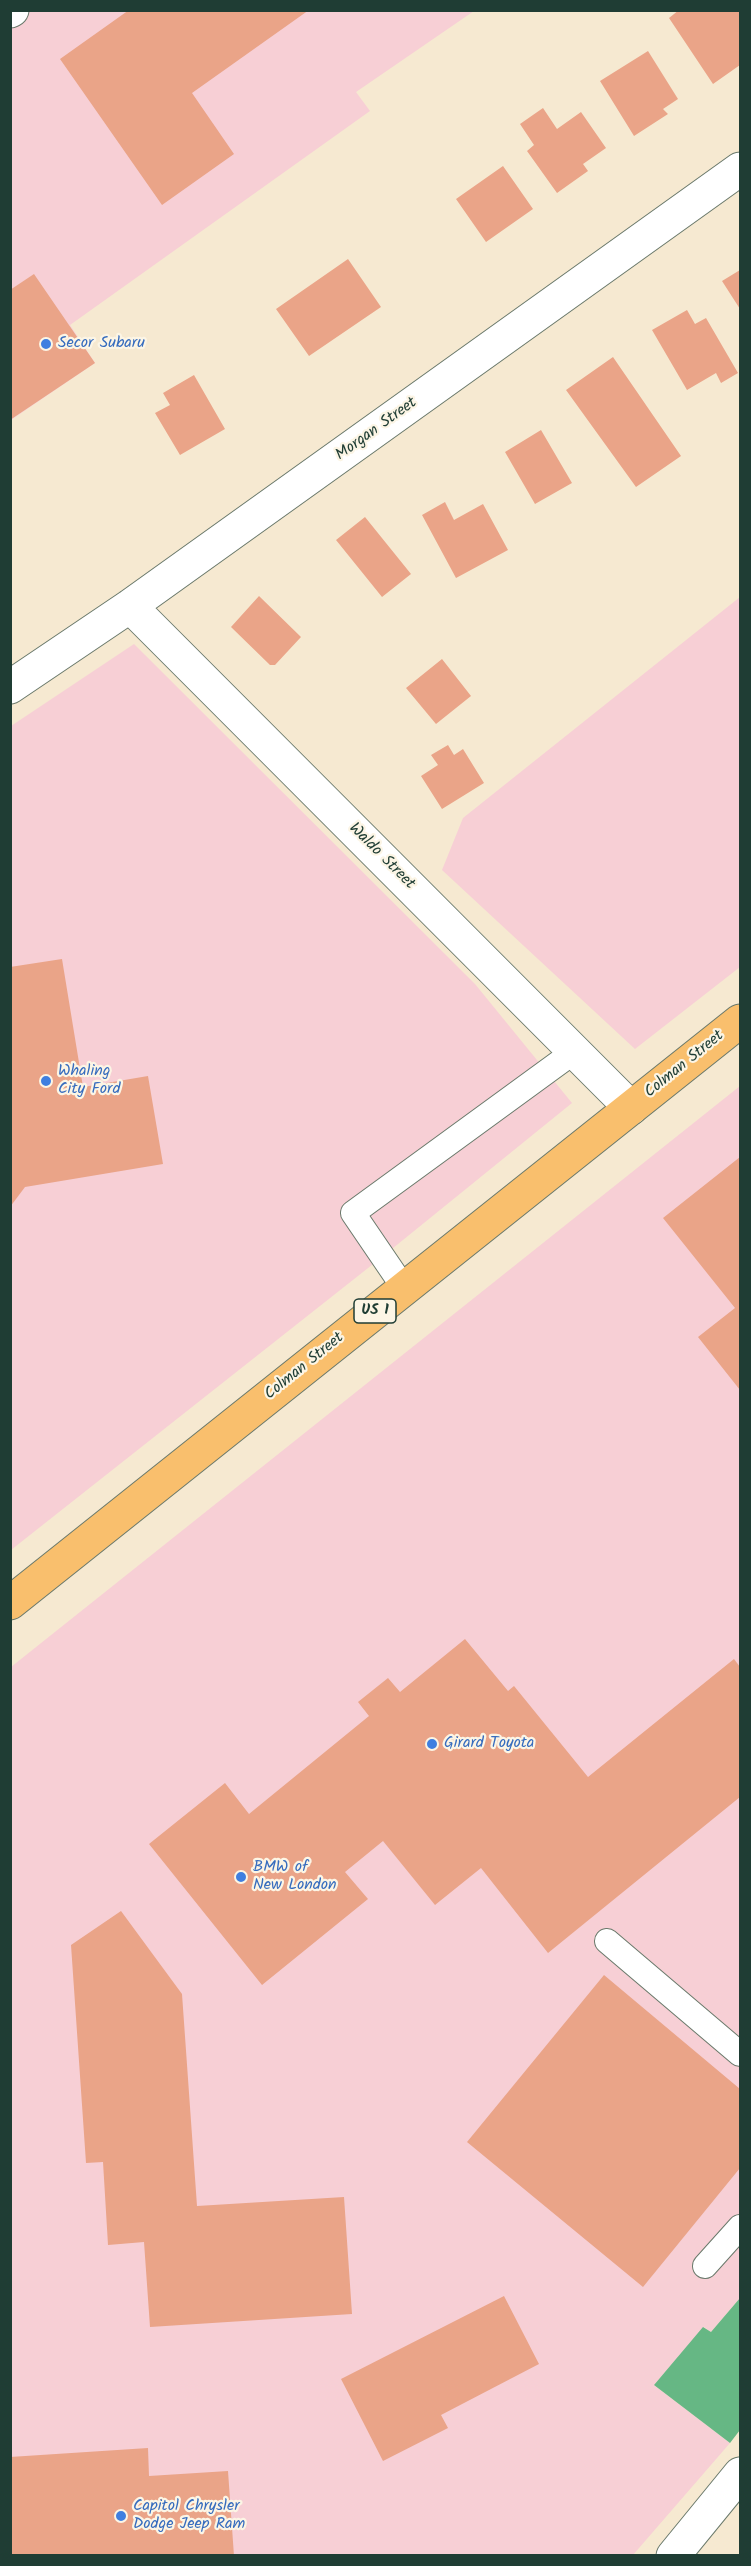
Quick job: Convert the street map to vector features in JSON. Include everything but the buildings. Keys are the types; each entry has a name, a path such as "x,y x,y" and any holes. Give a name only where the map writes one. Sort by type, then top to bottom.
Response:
{"main road":[{"name":"Colman Street","path":"10,1603 739,1024"}],"street":[{"name":"Morgan Street","path":"10,687 130,606 741,169"},
{"name":"Waldo Street","path":"130,606 632,1108"},
{"path":"673,2556 741,2474"}],"lane":[{"path":"404,1288 353,1213 575,1051"},
{"path":"608,1941 741,2054"},
{"path":"705,2266 741,2227"}],"shaded area":[{"name":"Secor Subaru","path":"11,11 474,11 356,92 370,111 70,325 95,363 11,420"},
{"path":"740,597 740,967 635,1049 442,870 463,818"},
{"name":"Whaling City Ford","path":"134,644 475,984 572,1103 382,1257 11,1550 11,726"},
{"name":"Girard Toyota","path":"740,1086 740,2298 711,2332 704,2327 654,2385 730,2443 633,2555 11,2556 11,1667"}],"green space":[{"path":"740,2298 740,2430 730,2443 654,2385 703,2327 711,2332"}],"place":[{"name":"Secor Subaru","path":"46,344"},
{"name":"Whaling City Ford","path":"46,1081"},
{"name":"Girard Toyota","path":"432,1744"},
{"name":"BMW of New London","path":"241,1877"},
{"name":"Capitol Chrysler Dodge Jeep Ram","path":"121,2516"}]}
